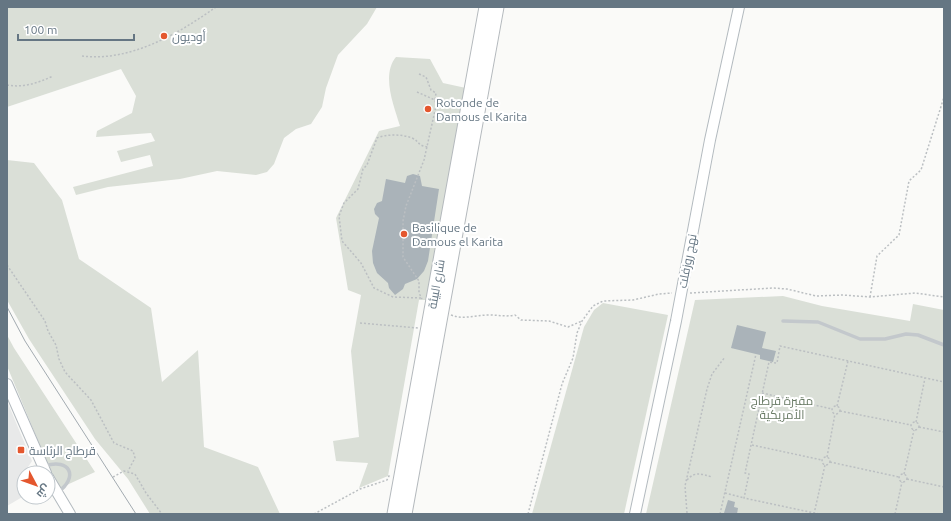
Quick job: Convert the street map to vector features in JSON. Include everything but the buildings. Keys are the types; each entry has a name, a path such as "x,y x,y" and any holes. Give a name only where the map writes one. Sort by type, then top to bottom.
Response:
{"highway":[{"name":"شارع البيئة","path":"394,514 422,325 486,7"},
{"name":"شارع البيئة","path":"405,514 497,7"}],"street":[{"name":"نهج روزفلت","path":"634,514 681,293 710,140 739,7"},
{"path":"7,384 43,465"},
{"path":"57,493 70,514"}],"lane":[{"path":"783,321 818,322 860,339 885,339 906,334 918,335 944,345"},
{"path":"56,466 60,464 65,466 69,471 70,476 66,485 57,493"}],"path":[{"path":"82,56 105,57 141,48 176,33 216,7"},
{"path":"419,74 426,77 431,90 436,93 436,106 428,147 406,206 403,221 403,257 419,281 423,303"},
{"path":"7,85 16,86 36,83 53,76"},
{"path":"417,92 435,100"},
{"path":"870,296 877,256 899,235 909,181 921,170 944,97"},
{"path":"421,298 393,297 374,288 361,263 342,241 339,216 344,203 358,189 363,169 367,165 377,138 394,135 412,138 421,146 428,147"},
{"path":"7,265 45,321 56,345 59,359 65,372 91,400 114,442 133,451 134,458 128,471 113,477"},
{"path":"528,514 562,384 573,358 577,334 582,321 594,306 603,301 633,300 659,294 773,288 787,289 816,296 843,294 870,296 915,293 944,297"},
{"path":"442,312 459,318 489,315 505,317 515,315 521,320 549,321 568,327 582,321"},
{"path":"360,323 422,325"},
{"path":"744,498 749,474 745,473 769,362 777,364 780,346 944,382"},
{"path":"720,514 756,354"},
{"path":"687,513 686,480 707,389 712,374 725,357"},
{"path":"840,411 837,406 848,361"},
{"path":"919,427 916,422 925,378"},
{"path":"762,393 832,409 837,406"},
{"path":"830,462 827,457 835,414 832,409"},
{"path":"835,414 840,411 911,425 916,422"},
{"path":"907,479 904,474 914,430 911,425"},
{"path":"914,430 919,427 944,432"},
{"path":"751,445 822,460 827,457"},
{"path":"814,514 825,465 822,460"},
{"path":"825,465 830,462 899,477 904,474"},
{"path":"128,471 135,474 146,493 162,514"},
{"path":"314,514 360,489 386,480 391,473"},
{"path":"686,480 699,473 712,477"},
{"path":"895,514 902,482 899,477"},
{"path":"902,482 907,479 944,487"},
{"path":"724,493 818,514"}],"shaded area":[{"path":"7,401 32,461 29,465 16,465 16,501 7,506"}],"green space":[{"path":"7,7 377,7 367,24 338,55 326,88 322,107 311,124 296,129 284,138 274,164 267,172 256,175 217,171 180,179 108,187 76,195 73,187 153,166 150,155 121,162 117,151 155,141 151,133 96,137 97,131 132,113 136,96 121,69 7,107"},
{"path":"396,57 430,59 443,83 466,88 426,300 419,300 388,476 359,488 368,463 336,461 333,441 359,437 351,351 361,295 348,290 336,218 379,131 400,126 392,100 389,81 389,73"},
{"path":"7,160 34,163 62,200 79,259 151,308 162,382 198,350 204,447 258,467 280,514 150,514 128,479 95,439 29,339 7,300"},
{"name":"مقبرة قرطاج الأمريكية","path":"783,296 822,306 910,321 913,304 944,310 944,514 646,514 695,300"},
{"path":"603,303 668,315 624,514 532,514 584,327 594,310"},
{"path":"7,335 95,472 58,489 56,484 56,465 48,465 7,366"}],"tram line":[{"path":"7,307 25,341 136,514"}],"place":[{"name":"أوديون","path":"164,36"},
{"name":"Rotonde de Damous el Karita","path":"428,109"},
{"name":"Basilique de Damous el Karita","path":"404,234"},
{"name":"قرطاج الرئاسة","path":"21,450"}]}
